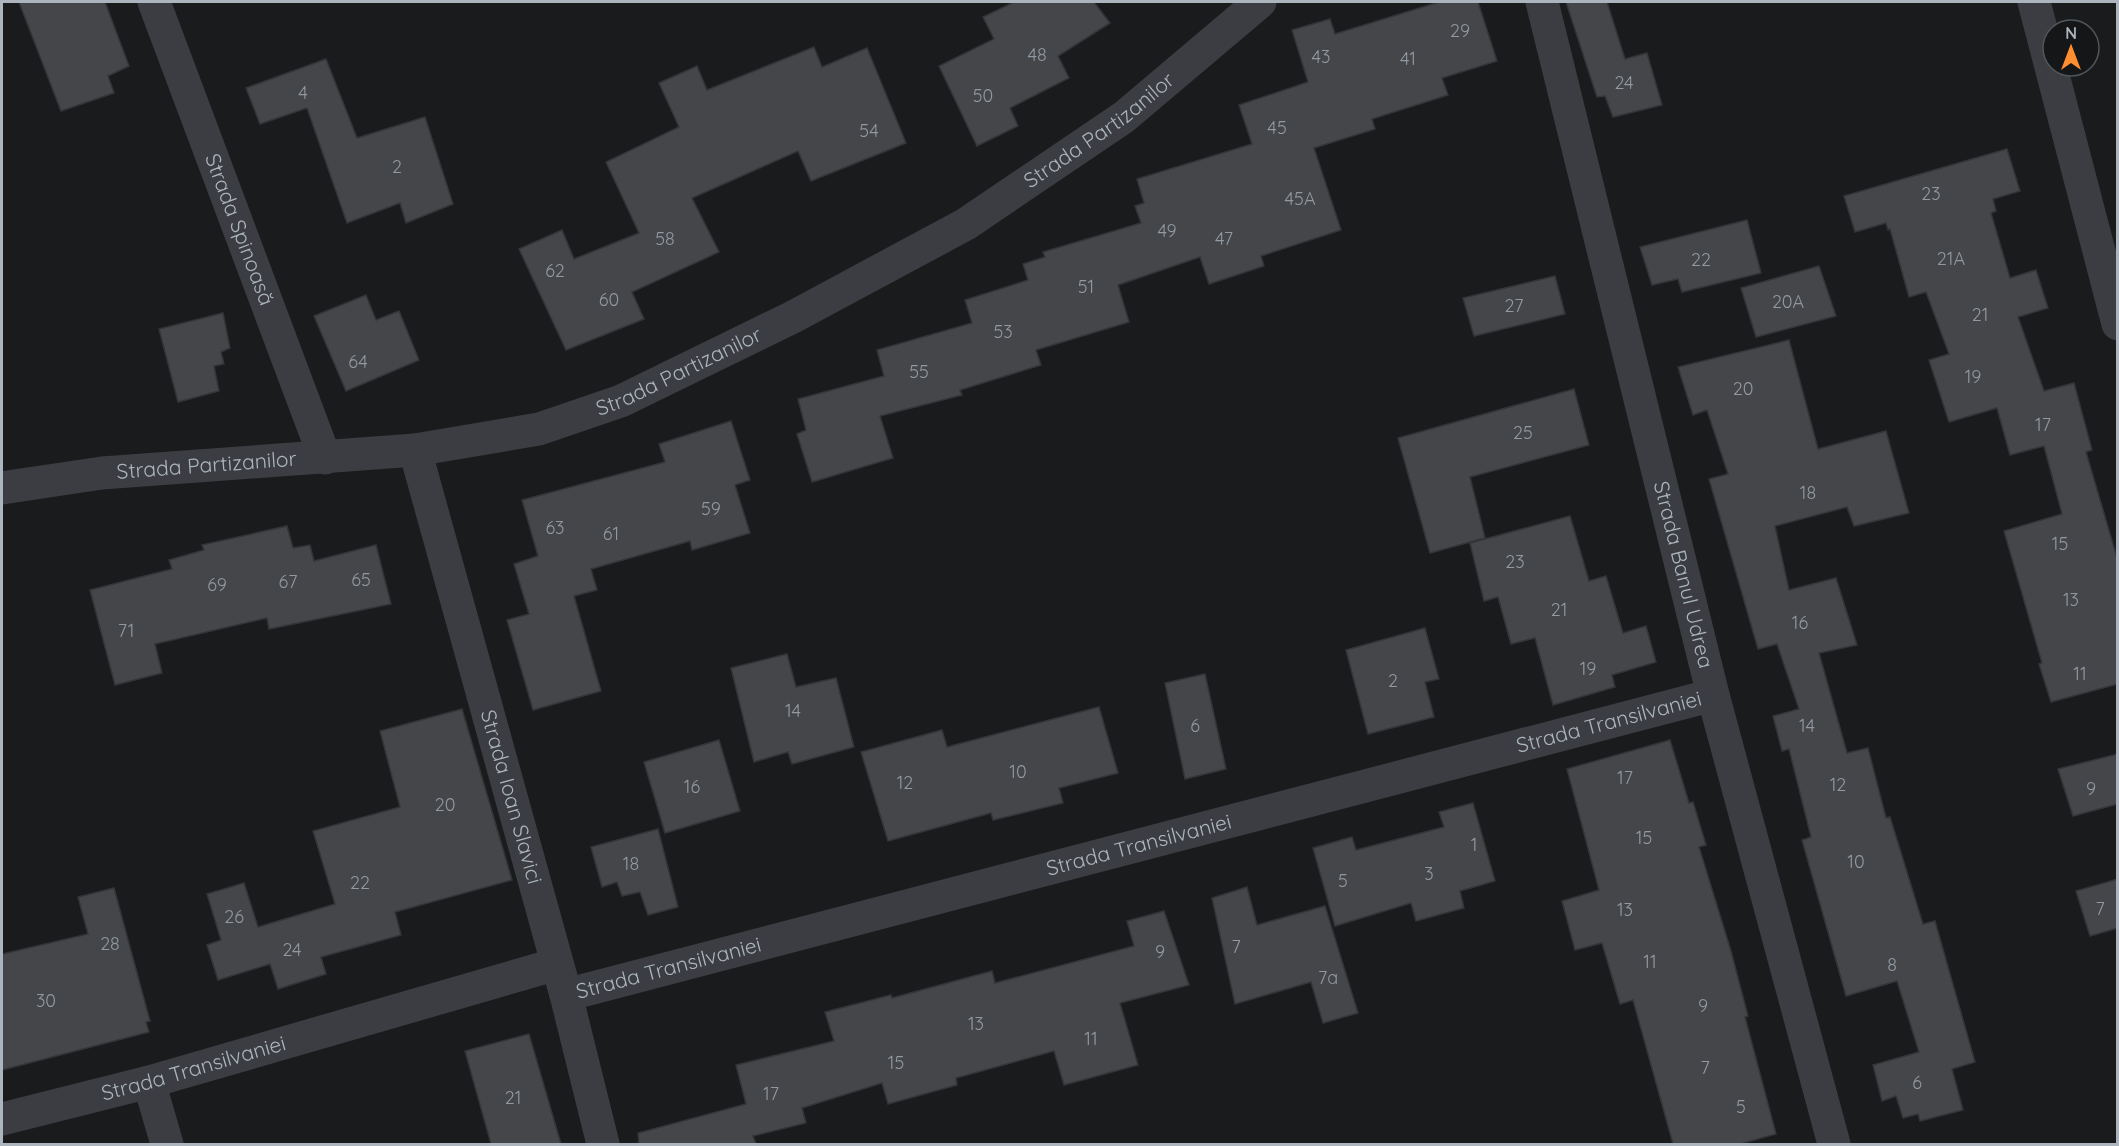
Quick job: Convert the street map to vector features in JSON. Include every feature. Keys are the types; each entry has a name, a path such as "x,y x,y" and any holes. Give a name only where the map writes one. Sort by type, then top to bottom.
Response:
{"street":[{"name":"Strada Spinoasă","path":"154,2 325,458"},
{"name":"Strada Partizanilor","path":"2,488 102,473 415,450 539,429 621,401 793,317 986,211 1124,117 1260,2"},
{"name":"Strada Banul Udrea","path":"1542,2 1713,695 1834,1144"},
{"path":"2034,2 2118,324"},
{"name":"Strada Ioan Slavici","path":"415,450 566,995 603,1144"},
{"name":"Strada Transilvaniei","path":"566,995 1713,695"},
{"name":"Strada Transilvaniei","path":"2,1119 149,1082 557,964"},
{"path":"149,1082 167,1144"}],"building":[{"path":"19,2 105,2 129,66 108,76 114,93 61,111"},
{"path":"1014,2 1094,2 1110,23 1058,56 1069,78 1010,108 1018,126 977,146 939,66 994,39 983,17"},
{"path":"1439,2 1478,2 1497,61 1442,78 1448,95 1372,119 1375,129 1314,148 1341,230 1261,256 1264,266 1209,284 1200,257 1118,285 1129,322 1036,350 1041,365 960,390 962,395 880,416 893,458 812,482 797,434 806,430 798,399 884,376 877,350 972,323 965,300 1028,280 1023,264 1045,257 1043,252 1141,223 1135,206 1144,203 1137,179 1252,144 1239,105 1308,82 1292,30 1330,19 1335,34"},
{"path":"1566,2 1607,2 1625,59 1647,53 1662,105 1613,117 1605,96 1597,97"},
{"path":"814,47 822,67 867,48 906,143 811,181 798,151 692,198 719,252 632,292 644,319 566,350 519,249 562,230 574,259 639,233 606,162 679,127 659,83 697,66 707,90"},
{"path":"326,59 357,138 425,117 453,204 406,223 400,203 347,223 307,108 260,124 246,88"},
{"path":"2007,149 2020,191 1993,199 1996,211 1991,213 2010,278 2036,270 2048,308 2018,317 2044,391 2074,383 2092,450 2086,452 2118,561 2118,684 2051,702 2004,531 2062,514 2044,446 2010,455 1997,408 1949,422 1929,360 1949,354 1926,292 1909,297 1890,229 1888,230 1886,223 1855,232 1844,196"},
{"path":"1747,220 1761,273 1682,292 1678,279 1652,285 1640,247"},
{"path":"1819,266 1836,316 1756,337 1741,288"},
{"path":"1555,276 1565,314 1474,336 1463,298"},
{"path":"366,295 376,320 399,311 419,360 346,391 314,316"},
{"path":"223,313 230,348 221,352 224,364 214,366 219,391 178,402 159,329"},
{"path":"1789,340 1818,449 1886,431 1909,513 1854,526 1847,507 1775,526 1789,590 1836,578 1857,645 1819,653 1847,753 1868,748 1886,818 1890,817 1923,924 1935,921 1975,1062 1952,1069 1963,1110 1920,1121 1918,1114 1903,1118 1896,1096 1882,1101 1873,1065 1919,1052 1897,981 1846,996 1802,840 1811,837 1789,749 1782,751 1773,716 1799,709 1777,644 1758,649 1709,479 1728,474 1707,410 1693,415 1678,367"},
{"path":"1574,389 1589,445 1470,477 1485,538 1430,553 1398,438"},
{"path":"731,421 750,480 735,485 750,533 692,550 690,541 591,569 597,590 574,596 601,691 533,710 507,620 529,614 514,564 538,556 522,500 665,462 659,444"},
{"path":"1570,516 1589,581 1606,576 1623,633 1646,626 1656,662 1612,675 1615,687 1553,705 1535,638 1511,644 1498,597 1484,601 1470,543"},
{"path":"287,526 293,548 310,545 314,561 376,545 391,604 269,629 267,618 155,644 162,673 115,685 90,590 172,569 169,560 204,550 202,545"},
{"path":"1425,628 1439,679 1425,682 1434,717 1368,734 1346,650"},
{"path":"787,654 796,687 836,678 854,747 792,764 788,752 754,762 731,668"},
{"path":"1205,674 1226,769 1185,779 1165,683"},
{"path":"1099,707 1118,773 1059,788 1063,803 993,820 991,813 888,841 861,752 942,730 947,747"},
{"path":"462,709 512,880 395,912 401,935 321,957 326,974 278,989 270,964 218,980 207,945 221,940 207,894 244,883 258,927 335,904 313,831 400,807 380,731"},
{"path":"719,740 740,811 665,833 644,762"},
{"path":"1670,740 1689,803 1693,802 1706,845 1699,847 1731,951 1748,1016 1745,1017 1776,1134 1740,1144 1673,1144 1633,1000 1620,1004 1602,943 1575,950 1562,901 1599,890 1567,769"},
{"path":"2118,754 2118,804 2073,816 2058,769"},
{"path":"1473,803 1495,881 1460,891 1464,908 1416,921 1411,903 1335,926 1313,848 1352,837 1356,850 1444,827 1439,812"},
{"path":"658,829 678,907 648,915 640,892 622,896 617,882 602,887 591,847"},
{"path":"2118,879 2118,928 2090,936 2076,891"},
{"path":"1247,887 1257,925 1325,906 1358,1013 1323,1023 1311,982 1235,1004 1212,898"},
{"path":"114,888 150,1021 146,1022 149,1032 2,1070 2,954 88,934 78,897"},
{"path":"1164,911 1189,985 1120,1003 1138,1065 1064,1085 1054,1051 956,1078 957,1085 888,1104 882,1083 802,1108 806,1123 753,1136 756,1144 639,1144 638,1133 746,1104 736,1065 834,1041 825,1012 891,995 892,998 992,971 995,983 1134,946 1127,921"},
{"path":"529,1034 561,1144 491,1144 465,1051"}]}
